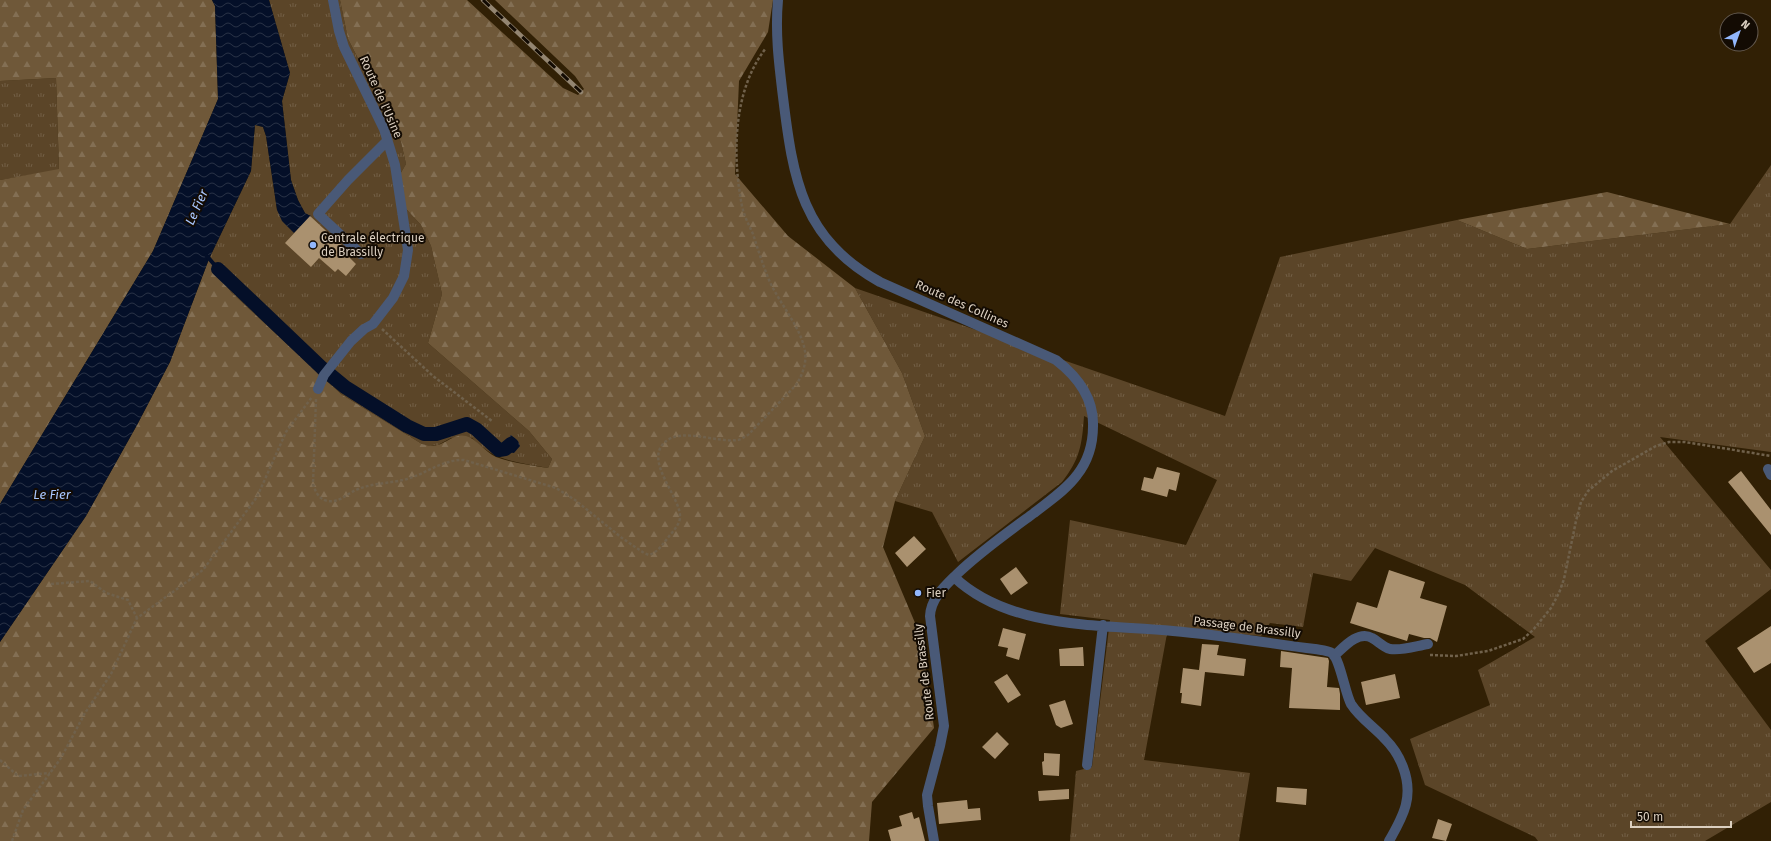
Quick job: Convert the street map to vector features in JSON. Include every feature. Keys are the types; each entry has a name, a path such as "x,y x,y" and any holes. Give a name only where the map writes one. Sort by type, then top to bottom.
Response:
{"street":[{"name":"Route de l'Usine","path":"318,389 327,372 351,341 375,322 400,287 404,276 408,254 395,165 373,105 344,47 339,31 333,0"},
{"name":"Route des Collines","path":"778,0 777,40 785,117 795,176 806,207 821,233 832,246 856,267 880,282 1056,360 1072,374 1081,385 1090,402 1093,419 1091,444 1088,457 1077,474 1059,494 976,556 954,577"},
{"path":"361,254 318,214 348,180 387,140"},
{"name":"Passage de Brassilly","path":"954,577 976,595 1010,609 1044,619 1174,631 1249,640 1326,651 1334,656"},
{"name":"Route de Brassilly","path":"934,841 927,795 944,726 931,609 938,594 954,577"},
{"path":"1087,765 1104,625"},
{"path":"1389,841 1400,822 1407,801 1408,784 1406,773 1392,746 1351,704 1334,656 1352,641 1365,636 1372,638 1383,646 1391,649 1428,644"}],"path":[{"path":"318,389 316,399 313,484 315,492 320,498 326,501 333,501 356,490 373,485 411,478 452,460 464,460 556,488 575,500 622,538 644,553 649,555 657,551 676,528 680,517 677,504 670,492 660,463 658,453 663,443 678,436 705,436 725,440 739,440 748,436 796,385 802,376 805,351 800,335 770,281 742,207 737,161 738,129 743,96 749,77 767,47 777,40"},
{"path":"375,322 432,376 492,421"},
{"path":"12,841 22,810 61,758 85,713 111,674 137,618 203,570 257,496 286,432 318,389"},
{"path":"1426,655 1456,656 1473,654 1523,639 1533,630 1551,608 1559,593 1564,579 1581,502 1588,492 1612,471 1656,446 1669,442 1685,442 1771,456"},
{"path":"51,584 90,581 106,593 128,600 137,618"},
{"path":"0,760 18,776 50,773"}],"green space":[{"path":"0,0 212,0 215,6 218,99 153,251 0,504 0,180 59,169 56,78 0,81"},
{"path":"269,0 340,0 348,39 401,142 406,164 395,183 396,198 421,225 431,246 442,294 428,343 529,431 552,459 548,468 507,460 489,452 472,438 451,438 438,445 430,446 422,444 341,394 231,292 209,259 251,171 255,125 263,127 266,136 277,210 310,216 305,213 298,200 291,180 282,101 290,73"},
{"path":"340,0 467,0 563,88 578,95 584,89 575,76 495,0 773,0 768,32 739,81 735,174 788,236 855,288 902,373 925,436 895,501 883,547 921,637 934,728 872,802 869,841 0,841 0,642 86,516 137,425 170,362 209,259 231,292 341,394 422,444 435,446 462,435 474,440 496,457 508,461 548,468 552,459 529,431 428,343 442,294 431,246 421,225 396,198 395,183 406,164 401,142 348,39"},
{"path":"56,78 59,170 0,180 0,81"},
{"path":"1771,165 1771,452 1660,437 1771,570 1771,589 1705,641 1771,730 1771,802 1705,841 1538,841 1535,837 1425,785 1410,739 1490,705 1478,670 1535,637 1465,585 1375,548 1351,581 1313,573 1303,627 1270,623 1261,636 1168,628 1144,760 1250,773 1239,841 1070,841 1076,771 1092,767 1110,620 1060,614 1070,520 1186,545 1217,480 1084,416 1079,451 1073,466 1062,482 958,562 932,512 895,501 925,436 902,373 855,288 1225,416 1280,257 1457,220 1527,249 1730,224"},
{"path":"1607,192 1730,224 1527,249 1457,220"}],"water":[{"name":"Le Fier","path":"212,0 269,0 290,73 282,101 291,180 298,200 305,213 311,216 294,233 282,221 277,210 266,136 263,127 255,125 251,171 209,259 170,362 86,516 0,642 0,504 153,251 218,99 215,6"},
{"path":"511,435 518,441 520,446 514,453 508,452 502,446"}],"building":[{"name":"Centrale électrique de Brassilly","path":"310,216 351,254 349,257 356,264 346,276 338,269 335,272 319,258 311,267 285,243"},
{"path":"1157,467 1180,473 1176,491 1169,489 1167,497 1141,490 1144,477 1153,479"},
{"path":"1741,471 1771,510 1771,535 1728,482"},
{"path":"914,536 926,549 907,567 895,553"},
{"path":"1016,567 1028,583 1011,595 1000,579"},
{"path":"1389,570 1425,582 1420,598 1447,606 1437,642 1430,638 1409,634 1407,641 1350,623 1357,602 1377,608"},
{"path":"1771,626 1771,663 1754,673 1737,648"},
{"path":"1003,628 1026,634 1019,660 1006,656 1008,648 998,646"},
{"path":"1202,644 1219,645 1217,655 1246,659 1244,676 1205,672 1201,706 1181,703 1182,693 1180,693 1183,668 1199,670"},
{"path":"1083,647 1084,666 1060,666 1059,649"},
{"path":"1281,651 1328,658 1327,687 1339,688 1340,710 1289,708 1292,668 1280,667"},
{"path":"1007,674 1021,695 1008,703 994,682"},
{"path":"1395,674 1400,698 1366,705 1361,682"},
{"path":"1065,700 1073,724 1061,728 1056,725 1049,705"},
{"path":"997,732 1009,744 995,759 982,747"},
{"path":"1044,753 1060,754 1059,776 1043,775 1042,762 1044,761"},
{"path":"1277,787 1307,789 1306,805 1276,802"},
{"path":"1069,789 1069,799 1039,801 1038,791"},
{"path":"967,800 968,809 980,808 981,820 939,824 937,803"},
{"path":"912,812 914,819 919,817 925,841 891,841 888,830 902,826 899,816"},
{"path":"1438,819 1452,824 1446,841 1432,838"}],"waterway":[{"path":"206,255 218,269"},
{"path":"218,269 322,368 345,387 407,426 424,434 436,434 467,424 476,429 499,450 505,449 511,444"}],"railway":[{"path":"483,0 581,92"}],"place":[{"name":"Centrale électrique de Brassilly","path":"313,245"},
{"name":"Fier","path":"918,593"}]}
